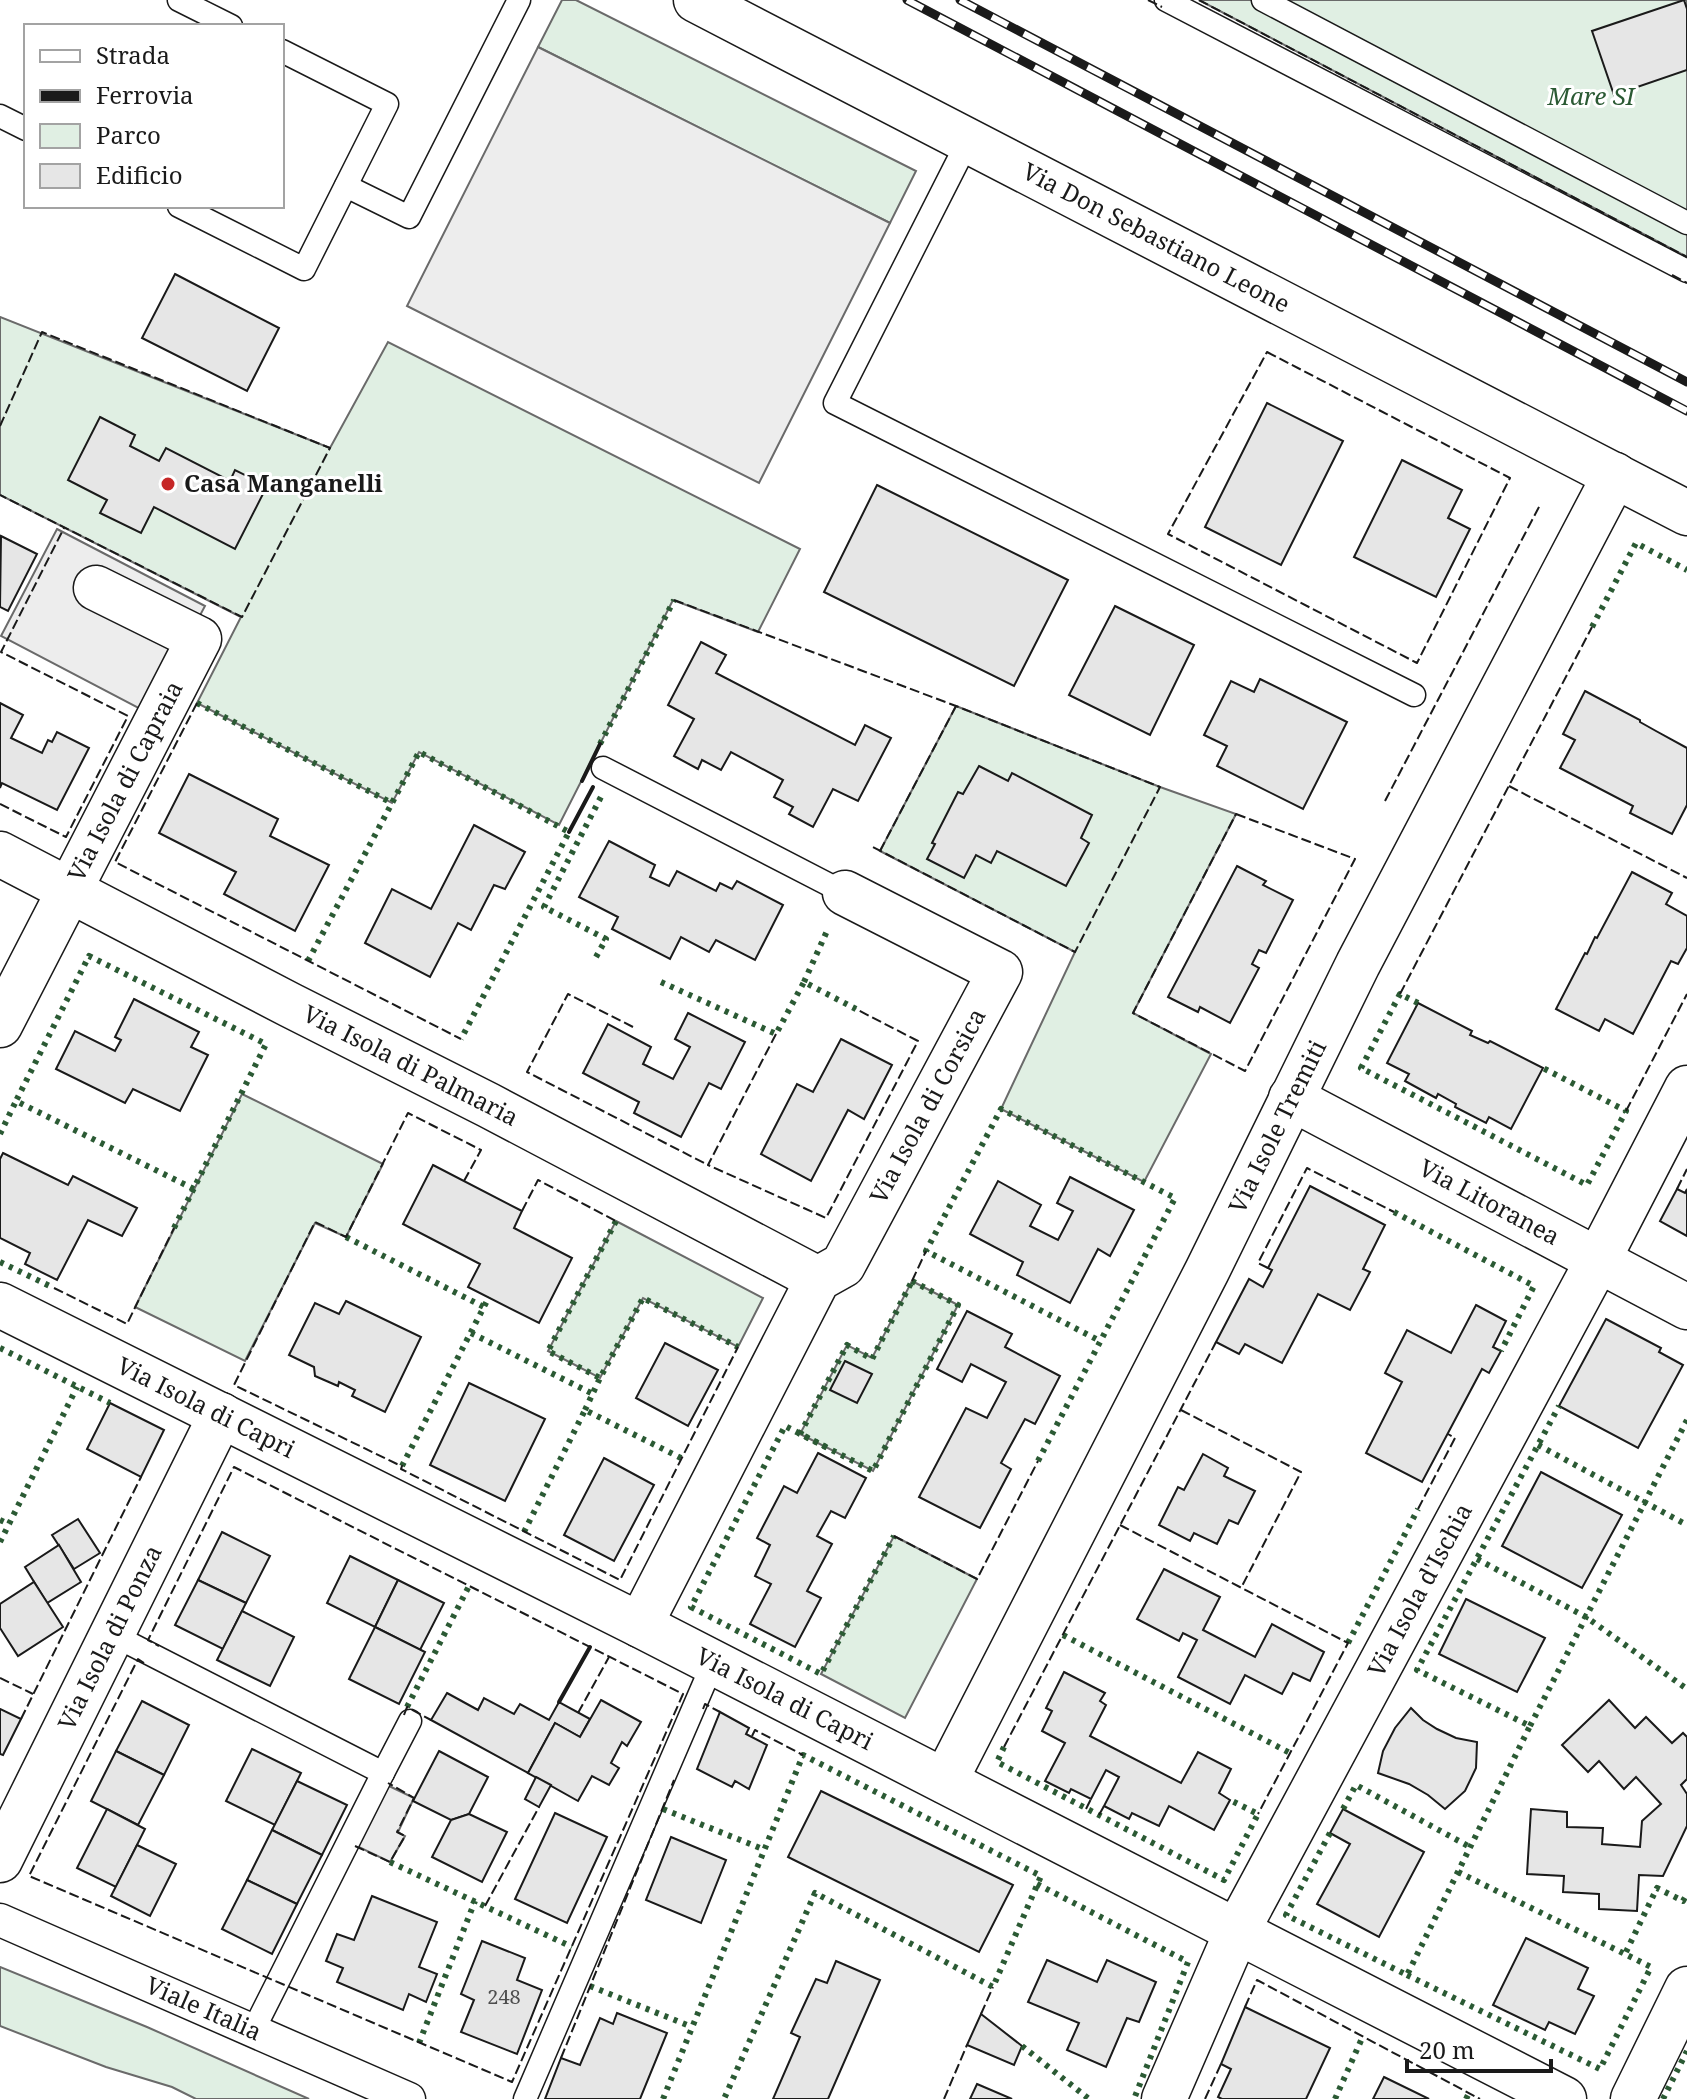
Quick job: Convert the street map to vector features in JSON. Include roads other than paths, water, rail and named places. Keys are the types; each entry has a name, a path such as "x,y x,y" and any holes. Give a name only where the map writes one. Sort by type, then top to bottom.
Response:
{"street":[{"name":"Via Don Sebastiano Leone","path":"696,0 1687,513"},
{"name":"Via Isole Tremiti","path":"945,1781 1207,1271 1358,964 1615,475"},
{"name":"Via Isola di Capraia","path":"0,1025 199,639 96,588"},
{"name":"Via Isola di Palmaria","path":"0,854 818,1279"},
{"name":"Via Isola di Corsica","path":"640,1625 818,1279 843,1265 1000,972 845,893"},
{"name":"Via Isola d'Ischia","path":"1164,2099 1237,1931 1598,1260 1687,1088"},
{"name":"Via Litoranea","path":"1291,1098 1687,1307"},
{"name":"Via Isola di Capri","path":"0,1305 640,1625 1564,2099"},
{"name":"Via Isola di Ponza","path":"0,1860 221,1415"},
{"name":"Viale Italia","path":"0,1920 409,2099"},
{"path":"1633,2099 1687,1989"}],"lane":[{"path":"179,0 227,24"},
{"path":"346,186 409,217 519,0"},
{"path":"1166,0 1687,271"},
{"path":"1263,0 1687,223"},
{"path":"183,208 304,269 387,104 284,52"},
{"path":"0,116 24,128"},
{"path":"968,141 835,403 1414,695"},
{"name":"Via Isola di Corsica","path":"603,768 845,893"},
{"path":"113,1635 383,1773"},
{"path":"525,2099 713,1663"},
{"path":"253,2031 410,1721"}],"railway":[{"path":"907,0 1687,411"},
{"path":"960,0 1687,382"}],"place":[{"name":"Casa Manganelli","path":"168,484"}],"park label":[{"name":"Mare SI","path":"1591,97"}]}
